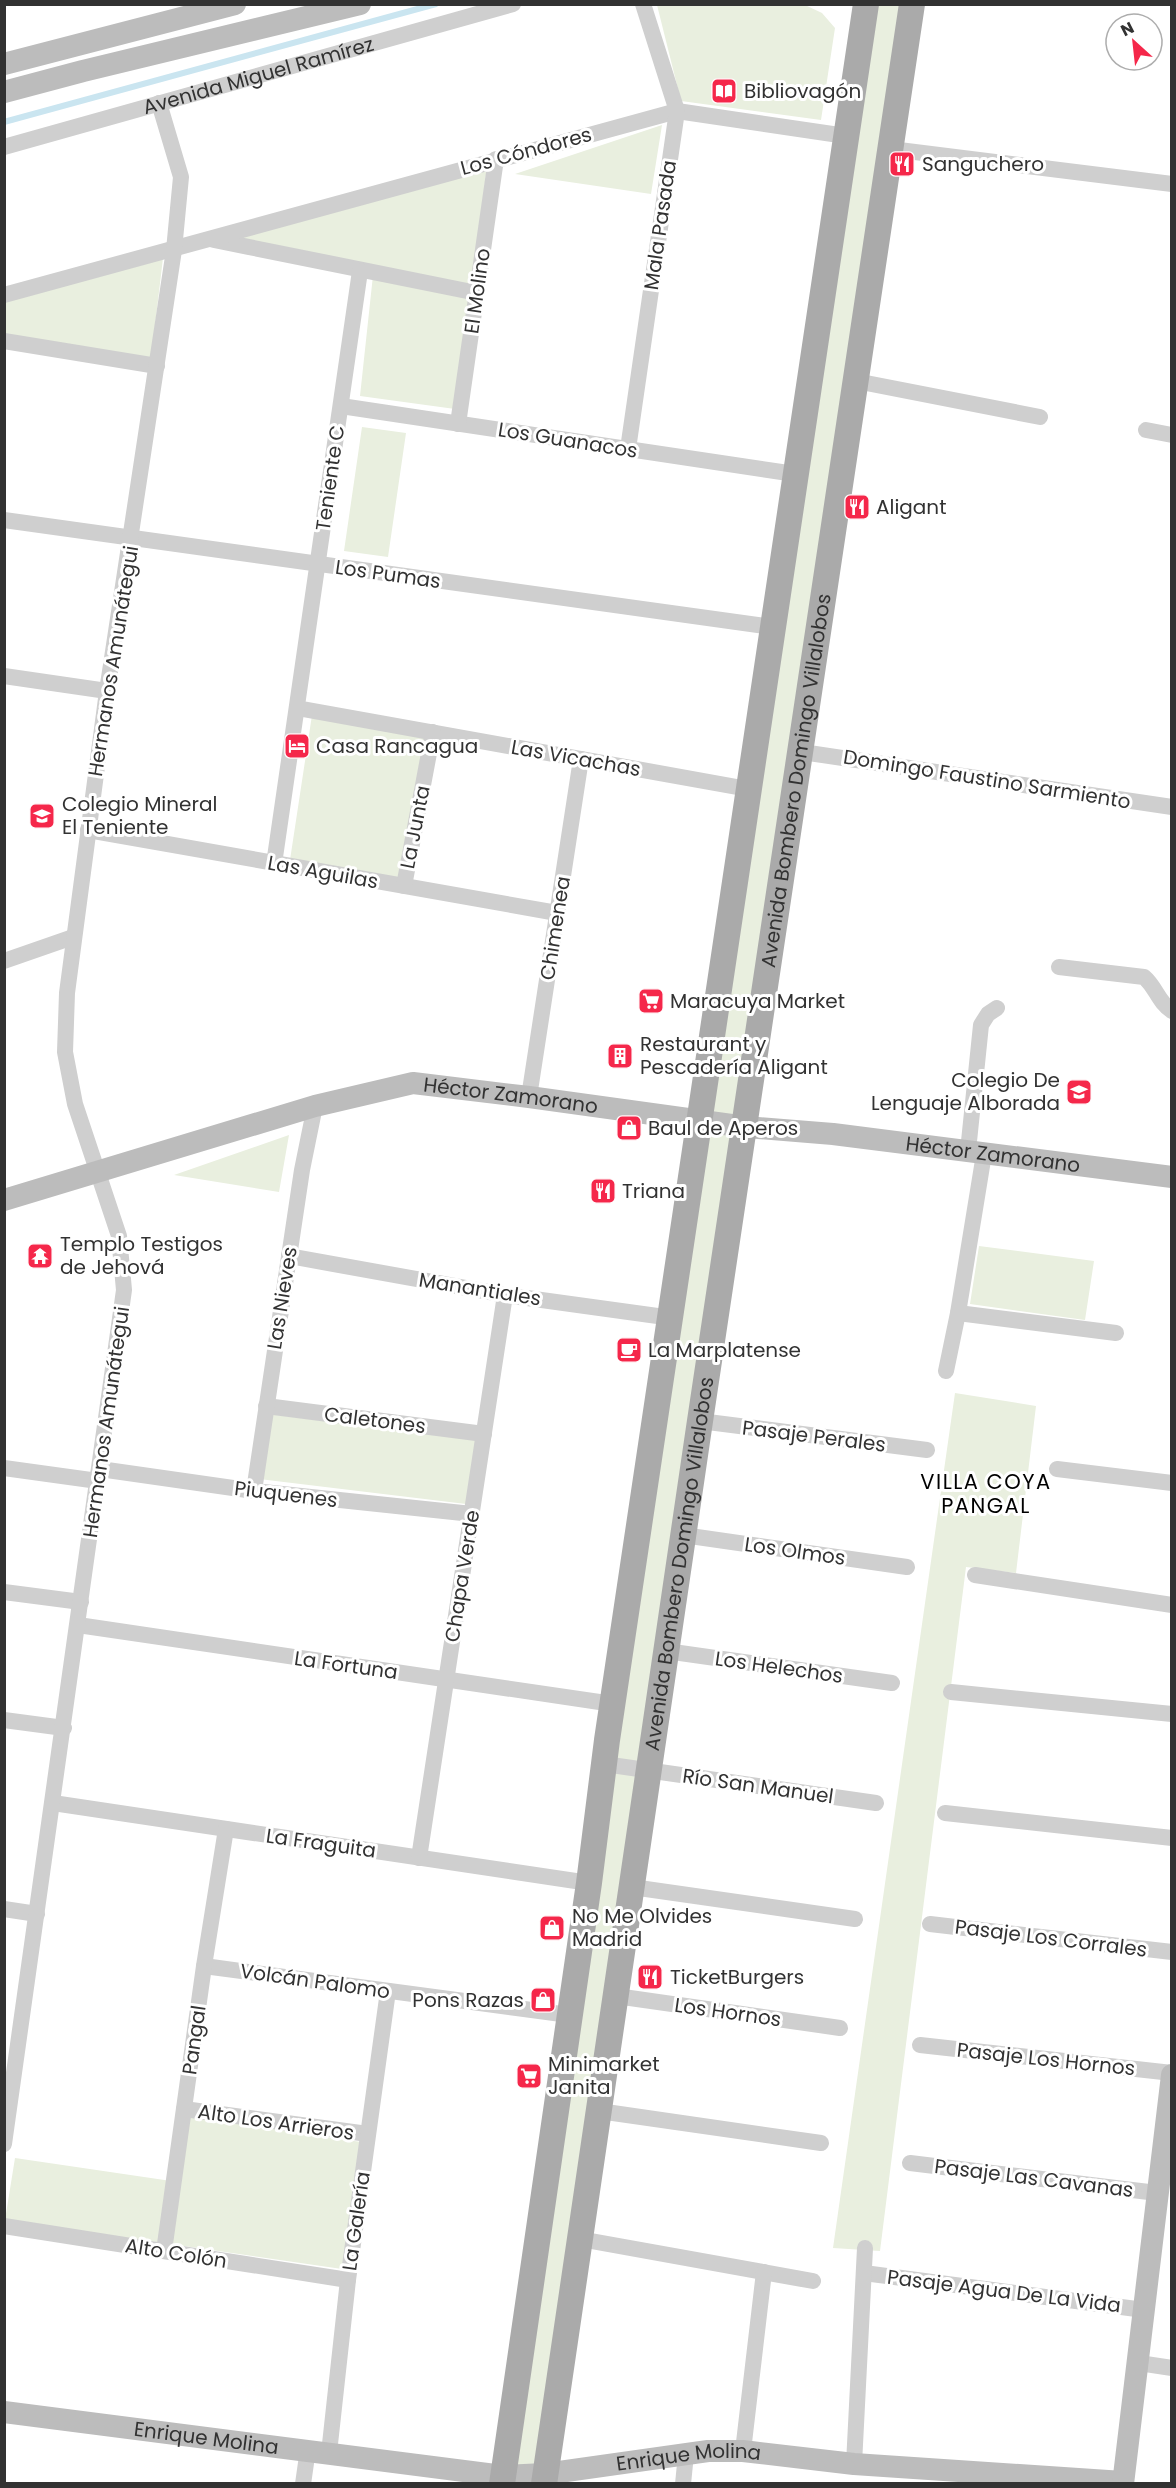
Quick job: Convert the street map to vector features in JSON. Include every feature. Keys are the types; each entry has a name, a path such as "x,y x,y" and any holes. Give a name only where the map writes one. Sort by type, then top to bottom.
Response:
{"main road":[{"path":"503,2480 604,1764 866,4"},
{"name":"Avenida Bombero Domingo Villalobos","path":"545,2479 683,1535 746,1127 912,4"}],"street":[{"path":"4,63 210,8 235,4"},
{"name":"Avenida Miguel Ramírez","path":"4,92 360,4"},
{"name":"Avenida Miguel Ramírez","path":"4,147 513,4"},
{"name":"Mala Pasada","path":"628,449 677,111 644,4"},
{"name":"Hermanos Amunátegui","path":"4,2144 8,2093 64,1728 124,1290 119,1236 75,1104 66,1053 67,993 107,691 174,250 181,177 159,103"},
{"name":"Los Cóndores","path":"4,295 677,111 846,136"},
{"path":"891,148 1172,184"},
{"name":"El Molino","path":"458,424 496,159"},
{"name":"Los Cóndores","path":"210,239 477,293"},
{"name":"Teniente C","path":"274,864 360,271"},
{"path":"4,341 157,366"},
{"path":"856,381 1040,417"},
{"name":"Los Guanacos","path":"341,406 795,474"},
{"path":"1146,430 1172,435"},
{"name":"Los Pumas","path":"4,520 772,627"},
{"path":"4,676 107,691"},
{"name":"Las Vicachas","path":"297,708 748,789"},
{"name":"La Junta","path":"404,886 434,732"},
{"name":"Domingo Faustino Sarmiento","path":"802,752 1172,807"},
{"name":"Chimenea","path":"529,1096 581,759"},
{"name":"Las Aguilas","path":"88,830 557,914"},
{"path":"4,961 73,937"},
{"path":"1059,967 1144,977 1151,984 1163,1005 1172,1011"},
{"path":"946,1371 958,1313 976,1153 981,1025 988,1014 997,1008"},
{"name":"Héctor Zamorano","path":"4,1200 315,1106 413,1083 529,1096 746,1127 833,1134 1172,1177"},
{"name":"Las Nieves","path":"254,1491 288,1256 315,1106"},
{"name":"Manantiales","path":"288,1256 506,1295 672,1318"},
{"name":"Chapa Verde","path":"419,1858 506,1295"},
{"path":"958,1313 1116,1333"},
{"name":"Caletones","path":"266,1406 484,1434"},
{"name":"Pasaje Perales","path":"700,1422 927,1450"},
{"name":"Piuquenes","path":"4,1468 99,1475 472,1514"},
{"path":"1057,1470 1172,1483"},
{"name":"Los Olmos","path":"683,1535 907,1567"},
{"path":"975,1575 1172,1605"},
{"path":"4,1592 81,1602"},
{"name":"La Fortuna","path":"78,1625 613,1704"},
{"name":"Los Helechos","path":"666,1651 892,1683"},
{"path":"951,1692 1172,1714"},
{"path":"4,1720 64,1728"},
{"name":"Río San Manuel","path":"604,1764 876,1803"},
{"name":"La Fraguita","path":"53,1803 589,1883"},
{"path":"945,1814 1172,1838"},
{"name":"Pangal","path":"164,2251 204,1966 226,1829"},
{"path":"632,1887 855,1919"},
{"path":"4,1909 37,1914"},
{"name":"Pasaje Los Corrales","path":"930,1924 1172,1952"},
{"name":"Volcán Palomo","path":"204,1966 569,2015"},
{"name":"La Galería","path":"303,2484 319,2451 348,2280 388,1991"},
{"name":"Los Hornos","path":"616,1996 840,2028"},
{"name":"Pasaje Los Hornos","path":"920,2045 1172,2074"},
{"path":"1123,2483 1157,2193 1168,2145 1172,2074"},
{"name":"Alto Los Arrieros","path":"184,2109 368,2134"},
{"path":"598,2111 821,2143"},
{"name":"Pasaje Las Cavanas","path":"910,2163 1157,2193"},
{"name":"Alto Colón","path":"4,2226 348,2280"},
{"path":"580,2239 813,2281"},
{"path":"854,2464 865,2248"},
{"path":"743,2451 764,2272"},
{"name":"Pasaje Agua De La Vida","path":"864,2273 1144,2310"},
{"path":"1138,2363 1172,2368"},
{"name":"Enrique Molina","path":"4,2412 319,2451 503,2480 545,2479 708,2451 743,2451 854,2464 1123,2483"},
{"path":"682,2484 686,2454"}],"green space":[{"path":"657,5 805,5 822,13 835,28 821,120 681,101"},
{"path":"877,5 902,5 539,2483 506,2484"},
{"path":"662,125 651,194 515,174"},
{"path":"487,167 455,409 360,396 374,266 229,239"},
{"path":"163,258 151,359 5,336 4,301"},
{"path":"362,427 406,433 388,557 344,551"},
{"path":"312,715 428,735 401,880 290,860"},
{"path":"289,1135 279,1192 174,1175"},
{"path":"979,1246 1094,1261 1085,1320 970,1304"},
{"path":"955,1393 1036,1406 1016,1573 966,1567 880,2251 833,2248"},
{"path":"269,1414 476,1440 466,1504 259,1479"},
{"path":"188,2116 361,2142 342,2269 5,2220 15,2158 178,2182"}],"waterway":[{"path":"4,122 436,4"}],"place":[{"name":"Bibliovagón","path":"724,91"},
{"name":"Sanguchero","path":"902,164"},
{"name":"Aligant","path":"857,507"},
{"name":"Casa Rancagua","path":"297,746"},
{"name":"Colegio Mineral El Teniente","path":"42,816"},
{"name":"Maracuya Market","path":"651,1001"},
{"name":"Restaurant y Pescadería Aligant","path":"620,1056"},
{"name":"Colegio De Lenguaje Alborada","path":"1079,1092"},
{"name":"Baul de Aperos","path":"629,1128"},
{"name":"Triana","path":"603,1191"},
{"name":"Templo Testigos de Jehová","path":"40,1256"},
{"name":"La Marplatense","path":"629,1350"},
{"name":"No Me Olvides Madrid","path":"552,1928"},
{"name":"TicketBurgers","path":"650,1977"},
{"name":"Pons Razas","path":"543,2000"},
{"name":"Minimarket Janita","path":"529,2076"}],"district":[{"name":"VILLA COYA PANGAL","path":"986,1494"}]}
